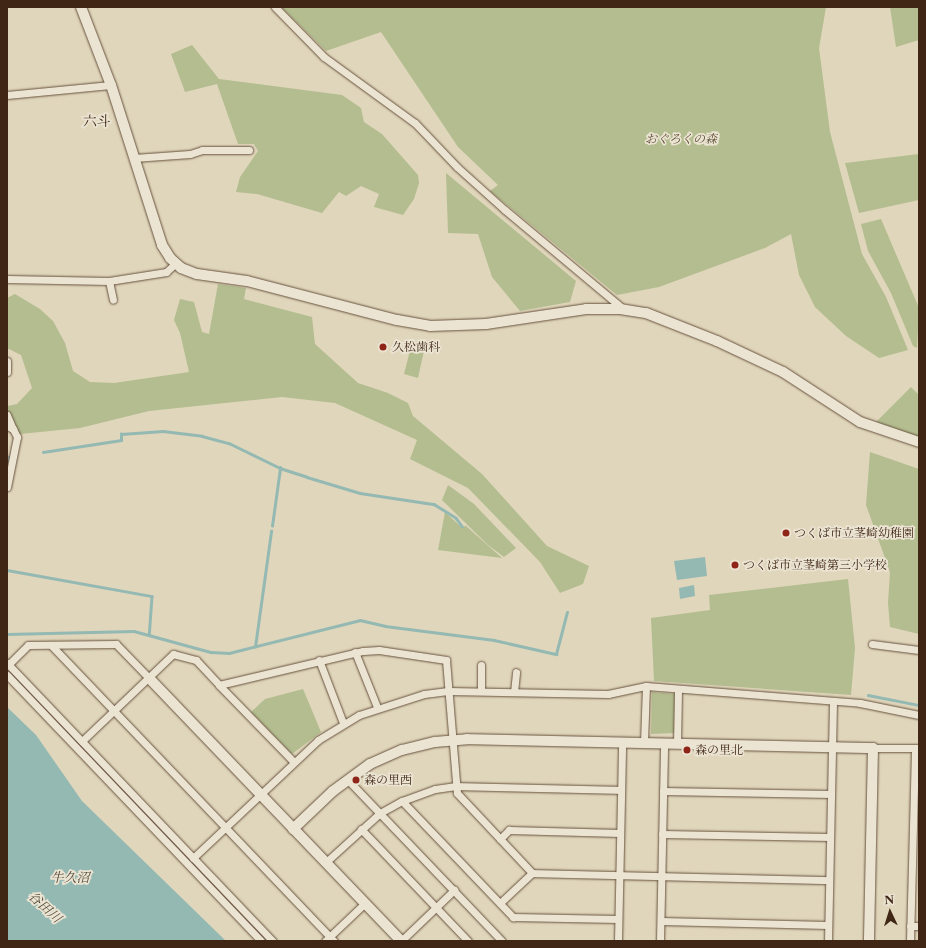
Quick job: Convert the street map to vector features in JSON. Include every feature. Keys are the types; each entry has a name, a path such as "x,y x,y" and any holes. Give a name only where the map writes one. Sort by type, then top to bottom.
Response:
{"street":[{"path":"81,7 111,85 162,245 175,264 190,272 248,281 397,320 430,326 486,324 586,309 620,309 646,313 717,340 783,372 860,422 919,442"},
{"path":"275,7 324,57 415,123 457,167 505,210 620,306"},
{"path":"7,95 111,85"},
{"path":"134,158 190,154 202,150 249,150"},
{"path":"7,279 110,281 166,272 175,264"},
{"path":"110,281 113,300"},
{"path":"7,361 7,372"},
{"path":"7,415 10,428 17,437 17,445 7,487"},
{"path":"273,941 8,664 28,645 116,644 401,941 454,890"},
{"path":"872,644 919,650"},
{"path":"51,645 225,827 330,940 365,903"},
{"path":"219,685 355,652 379,650 446,660 458,796 532,874"},
{"path":"355,652 377,707"},
{"path":"82,741 173,654 196,660 293,761"},
{"path":"319,660 343,723"},
{"path":"481,665 481,692"},
{"path":"514,692 516,672"},
{"path":"7,676 261,941"},
{"path":"193,858 311,745 343,723 377,707 417,696 448,691 608,694 646,686 678,691 834,701 919,715"},
{"path":"644,743 646,686"},
{"path":"677,744 678,691"},
{"path":"828,941 834,701"},
{"path":"293,829 347,779 370,764 402,750 452,740 917,748 915,882 910,926 910,941"},
{"path":"618,941 622,742"},
{"path":"660,941 664,743"},
{"path":"869,941 873,748"},
{"path":"347,779 502,941"},
{"path":"326,862 380,813 402,801 435,790 456,786 621,790"},
{"path":"663,791 831,794"},
{"path":"402,801 513,917 618,919"},
{"path":"361,829 468,941"},
{"path":"500,839 509,830 620,832"},
{"path":"662,834 830,837"},
{"path":"500,903 532,874 829,880"},
{"path":"661,920 828,925"},
{"path":"910,926 919,926"}],"green space":[{"name":"おぐろくの森","path":"281,7 826,7 819,48 830,132 862,254 886,297 908,350 879,358 846,336 815,307 799,275 791,234 765,248 659,287 617,295 490,191 498,185 458,147 381,32 326,51"},
{"path":"890,7 919,7 919,40 896,47"},
{"path":"192,45 219,79 342,95 361,108 364,122 382,134 418,175 419,183 414,199 403,215 374,207 379,194 361,186 346,196 339,192 322,213 257,194 236,192 240,177 258,151 254,144 238,144 217,84 185,92 171,54"},
{"path":"919,154 919,200 859,213 845,163"},
{"path":"446,173 576,281 570,302 520,311 492,277 478,234 448,233"},
{"path":"881,219 919,308 917,348 913,346 891,293 868,251 861,224"},
{"path":"218,284 246,288 244,299 312,317 315,344 358,383 388,393 408,403 413,416 482,474 547,546 589,566 583,584 560,593 540,562 468,488 410,459 417,440 335,403 282,397 149,411 80,428 20,434 16,427 7,422 7,406 17,404 32,388 21,355 7,348 7,298 15,294 40,309 53,321 65,343 73,371 90,382 114,383 189,372 180,333 174,320 180,299 194,302 202,332 209,334"},
{"path":"412,343 425,346 418,378 404,374"},
{"path":"911,387 919,395 919,437 875,423"},
{"path":"870,452 919,469 919,634 890,627 888,603 890,572 866,505"},
{"path":"448,485 474,504 516,548 504,557 488,545 442,500"},
{"path":"445,512 461,527 466,526 502,558 438,550"},
{"path":"848,579 855,648 851,695 654,681 651,618 710,610 709,595"},
{"path":"303,689 321,732 292,754 251,712 265,699"},
{"path":"652,692 676,694 675,733 651,734"}],"water":[{"path":"705,557 707,576 677,580 674,561"},
{"path":"694,585 695,596 680,599 679,588"},
{"name":"牛久沼","path":"7,707 36,735 82,801 226,941 7,941"}],"waterway":[{"path":"43,452 121,440 121,434 163,431 202,436 229,443 280,468 360,493 434,504 456,518 462,526"},
{"path":"7,461 8,457"},
{"path":"272,526 280,468"},
{"path":"255,647 271,531"},
{"path":"7,570 152,596 149,635"},
{"path":"7,634 134,631 211,652 229,653 360,620 385,626 494,640 556,654 567,612"},
{"path":"868,695 919,705"}],"place":[{"name":"久松歯科","path":"383,347"},
{"name":"つくば市立茎崎幼稚園","path":"786,533"},
{"name":"つくば市立茎崎第三小学校","path":"735,565"},
{"name":"森の里北","path":"687,750"},
{"name":"森の里西","path":"356,780"}],"district":[{"name":"六斗","path":"97,121"}],"water label":[{"name":"谷田川","path":"45,907"}]}
